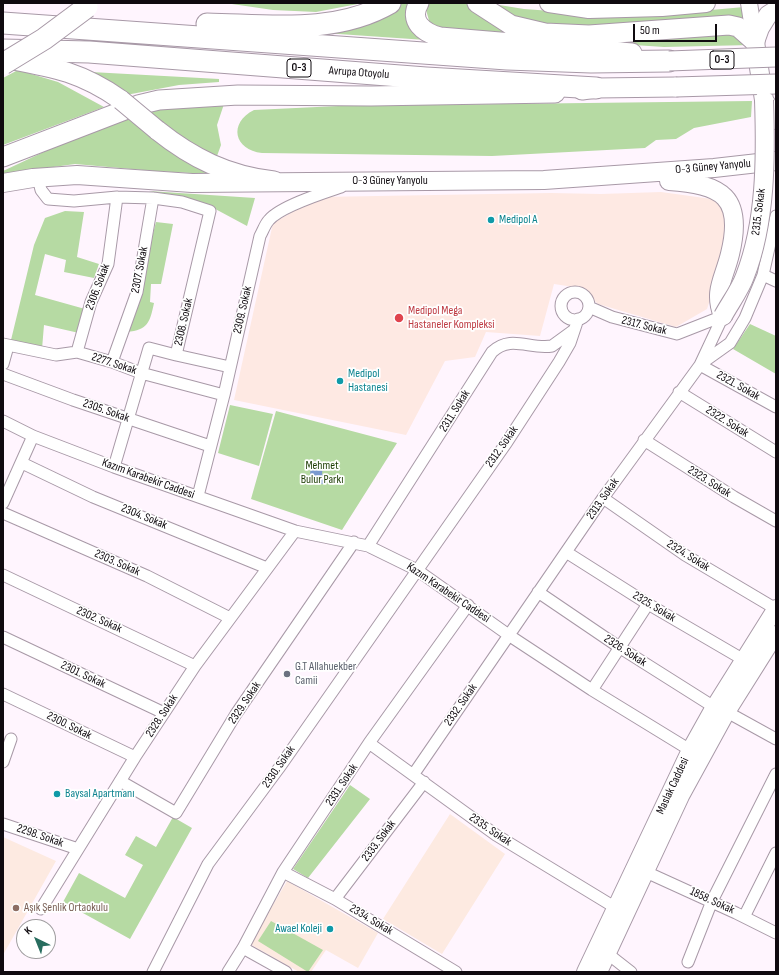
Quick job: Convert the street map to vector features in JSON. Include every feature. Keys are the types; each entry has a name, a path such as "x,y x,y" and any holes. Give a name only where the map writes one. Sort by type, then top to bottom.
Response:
{"highway":[{"path":"95,28 124,24 200,24 284,27 311,26 343,20 378,10 390,3"},
{"path":"419,3 415,9 416,18 421,27 429,34 440,37 630,53 668,61"},
{"path":"477,3 502,21 532,31 589,35 729,25 738,27 755,42"},
{"path":"3,64 44,39 90,5"},
{"name":"O-3","path":"3,23 95,28"},
{"name":"Avrupa Otoyolu","path":"95,28 131,33 507,59 591,62 668,61"},
{"name":"Avrupa Otoyolu","path":"3,50 89,52 426,78 596,88"},
{"name":"O-3","path":"668,61 776,57"},
{"path":"3,58 71,73 89,80 121,100 157,130 196,158 224,171 253,179 274,182"},
{"name":"O-3","path":"596,88 776,84"},
{"path":"3,157 138,105 159,100 238,95 525,95 596,88"}],"main road":[{"path":"549,3 590,6 662,7 706,3"},
{"path":"750,3 755,42"},
{"path":"755,42 760,28 768,15 776,10"},
{"name":"2315. Sokak","path":"723,316 745,277 757,237 762,191 765,130 764,100 755,42"},
{"path":"764,100 776,120"},
{"name":"O-3 Güney Yanyolu","path":"3,183 38,178 77,175 192,183 544,180 714,168 776,161"},
{"path":"596,176 627,180 693,182 712,187 720,192 728,201 734,215 734,228 730,254 718,291 718,305 723,316"},
{"name":"Maslak Caddesi","path":"599,972 744,660 776,609"},
{"name":"Maslak Caddesi","path":"585,972 690,750 776,634"}],"street":[{"path":"38,178 41,190 48,199 74,201 116,197 153,198"},
{"name":"2309. Sokak","path":"198,496 224,395 260,236 269,220 289,207 312,196 358,181"},
{"name":"2306. Sokak","path":"77,352 91,302 108,264 116,197"},
{"name":"2308. Sokak","path":"114,467 149,348 176,355 210,211 182,202 153,198"},
{"name":"2307. Sokak","path":"112,362 137,292 153,198"},
{"name":"2313. Sokak","path":"700,365 730,343 745,318 763,275 776,216"},
{"path":"763,275 776,281"},
{"path":"570,292 579,292 587,298 589,307 587,312 578,319 574,320 565,316 561,308 563,298 570,292"},
{"name":"2317. Sokak","path":"589,307 612,317 677,334 723,316"},
{"name":"2313. Sokak","path":"510,636 538,592 603,498 678,392 700,365 723,316"},
{"name":"2312. Sokak","path":"417,570 507,442 559,362 578,319"},
{"path":"559,362 552,346 574,330"},
{"name":"2311. Sokak","path":"368,546 492,352 497,347 508,343 547,347 552,346"},
{"path":"3,364 6,345"},
{"name":"2277. Sokak","path":"6,345 56,355 77,352 112,362 141,373 224,395"},
{"path":"176,355 230,367"},
{"name":"2321. Sokak","path":"700,365 776,407"},
{"name":"2305. Sokak","path":"3,374 127,419 210,446"},
{"name":"2322. Sokak","path":"678,392 776,452"},
{"name":"Kazım Karabekir Caddesi","path":"3,421 33,436 114,467 295,531 368,546 417,570 510,636 592,690 690,750"},
{"path":"3,503 33,436"},
{"name":"2323. Sokak","path":"644,440 734,497 776,521"},
{"name":"2304. Sokak","path":"22,463 93,497 267,568"},
{"name":"2324. Sokak","path":"603,498 685,555 776,609"},
{"name":"2303. Sokak","path":"3,513 147,576 230,618"},
{"name":"2328. Sokak","path":"40,909 134,757 195,666 295,531"},
{"name":"2329. Sokak","path":"120,781 176,813 236,714 280,653 354,542"},
{"name":"2325. Sokak","path":"566,552 648,604 744,660"},
{"name":"2330. Sokak","path":"152,972 208,864 279,768 417,570"},
{"name":"2302. Sokak","path":"3,575 195,666"},
{"name":"2326. Sokak","path":"538,592 619,647 720,710 776,739"},
{"path":"592,690 648,604"},
{"name":"2331. Sokak","path":"228,972 243,948 283,872 369,744 468,605"},
{"name":"2332. Sokak","path":"413,775 510,636"},
{"name":"2301. Sokak","path":"3,637 164,713"},
{"name":"2300. Sokak","path":"3,694 134,757"},
{"path":"3,762 11,739"},
{"name":"2335. Sokak","path":"369,744 496,835 616,908"},
{"path":"688,962 712,902 776,774"},
{"name":"2333. Sokak","path":"335,899 424,782"},
{"name":"2298. Sokak","path":"3,824 78,849"},
{"path":"744,917 776,853"},
{"name":"2334. Sokak","path":"283,872 335,899 456,972"},
{"name":"1858. Sokak","path":"646,872 776,933"},
{"path":"243,948 286,972"},
{"path":"608,954 631,972"}],"shaded area":[{"name":"Medipol Mega Hastaneler Kompleksi","path":"661,192 719,200 730,217 724,257 707,309 676,327 598,304 580,288 554,284 540,336 486,332 475,357 445,361 406,435 234,400 273,223 319,197"},
{"path":"450,814 505,854 442,954 383,919"},
{"name":"Aşık Şenlik Ortaokulu","path":"3,837 56,861 23,919 16,919 16,932 3,955"},
{"path":"287,881 378,933 358,968 326,950 311,972 299,972 250,944"}],"green space":[{"path":"225,3 363,3 316,12 273,10"},
{"path":"399,3 412,3 426,40 324,33"},
{"path":"429,3 465,3 514,34 455,32 430,24 426,10"},
{"path":"493,4 524,9 634,17 744,7 745,22 598,28 525,24"},
{"path":"736,32 751,45 664,47 604,43"},
{"path":"18,70 58,82 104,107 3,145 3,78"},
{"path":"91,72 219,79 219,82 179,85 126,95"},
{"path":"225,101 217,125 221,145 217,156 188,142 147,110"},
{"path":"752,101 751,117 694,128 676,139 656,140 645,148 492,156 262,153 245,147 240,142 238,135 240,122 246,115 254,110 338,106"},
{"path":"127,118 171,152 210,174 75,164 3,174 3,171 65,142"},
{"path":"149,191 255,198 247,226 206,204"},
{"path":"65,211 84,212 77,257 99,264 94,278 64,272 66,260 45,254 35,295 85,309 79,333 44,325 42,349 11,340 34,245 45,218"},
{"path":"156,222 173,224 161,284 151,284 150,302 154,303 147,324 140,329 127,332"},
{"path":"750,324 776,336 776,374 733,349"},
{"path":"230,405 273,414 259,466 218,453"},
{"name":"Mehmet Bulur Parkı","path":"276,411 397,443 342,530 251,499"},
{"path":"350,785 370,799 308,878 293,869"},
{"path":"173,817 192,828 130,939 63,902 79,873 125,898 143,865 125,855 136,836 156,847"},
{"path":"271,921 323,950 308,972 258,941"}],"water":[{"path":"314,462 320,462 323,465 322,474 326,479 326,484 319,484 310,475 311,464"}],"place":[{"name":"Medipol A","path":"491,220"},
{"name":"Medipol Mega Hastaneler Kompleksi","path":"399,318"},
{"name":"Medipol Hastanesi","path":"340,381"},
{"name":"G.T Allahuekber Camii","path":"287,674"},
{"name":"Baysal Apartmanı","path":"57,794"},
{"name":"Aşık Şenlik Ortaokulu","path":"16,908"},
{"name":"Awael Koleji","path":"330,929"}]}
